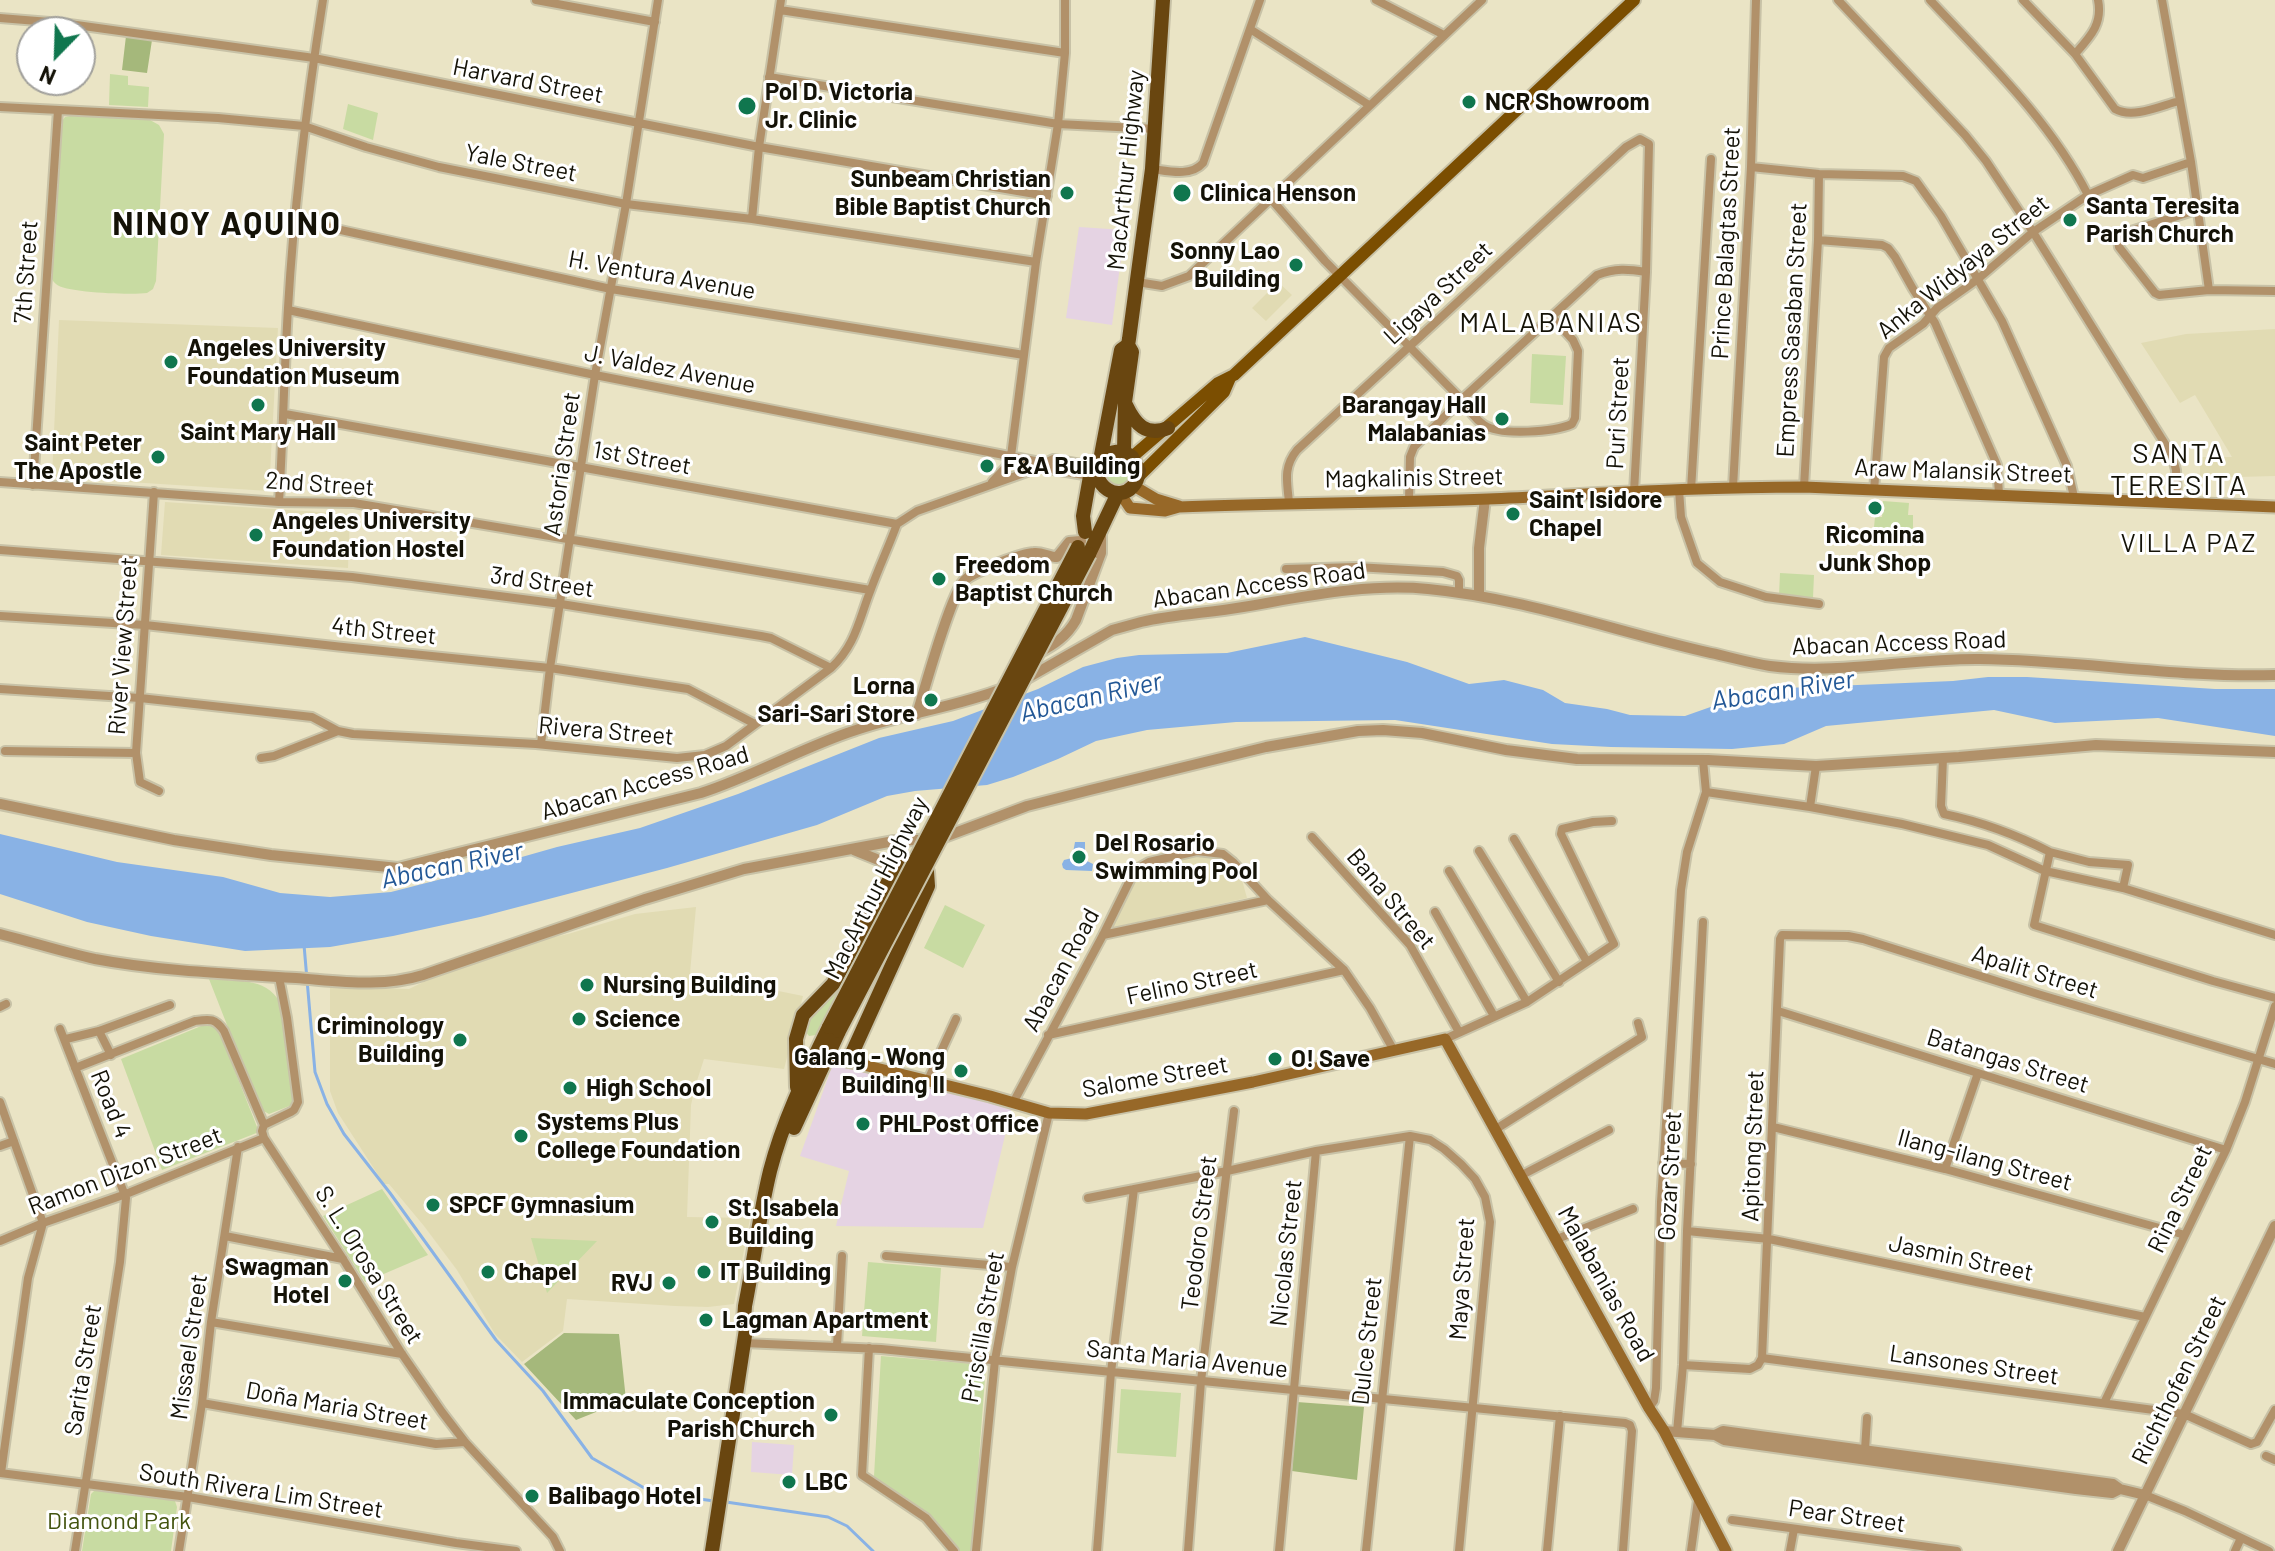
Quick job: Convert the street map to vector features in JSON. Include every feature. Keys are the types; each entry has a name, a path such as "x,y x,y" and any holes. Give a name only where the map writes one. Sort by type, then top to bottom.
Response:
{"highway":[{"name":"MacArthur Highway","path":"1128,455 1125,402 1132,352 1128,345 1152,169 1163,0"},
{"name":"MacArthur Highway","path":"1094,467 1109,416 1121,350 1128,345"},
{"path":"1125,402 1140,426 1150,431 1168,428"},
{"path":"1083,544 1083,516 1094,467 1112,452 1128,455 1138,466 1128,487 1112,492 1102,486 1094,467"},
{"name":"MacArthur Highway","path":"712,1551 745,1336 745,1306 764,1198 780,1138 797,1092 1083,544 1102,486"},
{"name":"MacArthur Highway","path":"1083,544 1101,530 1128,487"},
{"path":"797,1092 796,1039 806,1011 833,984 896,867 908,861 920,865 927,872 929,881 926,892 849,1060"},
{"path":"801,1022 800,1036 805,1040 812,1042 831,1032"},
{"name":"MacArthur Highway","path":"745,1336 752,1322 779,1171 798,1115 827,1056 831,1032"},
{"path":"827,1056 841,1052 857,1038"}],"main road":[{"path":"1128,455 1168,428 1218,383 1230,378 1634,0"},
{"path":"1128,487 1224,392 1230,378"},
{"name":"Magkalinis Street","path":"1179,507 1128,487 1130,508 1165,511 1179,507 1289,502 1485,499 1689,490"},
{"name":"Araw Malansik Street","path":"1689,490 1804,487 2275,507"},
{"name":"Salome Street","path":"827,1056 1049,1113 1086,1114 1253,1082 1445,1039"},
{"name":"Malabanias Road","path":"1445,1039 1664,1431 1726,1551"}],"street":[{"path":"279,502 295,220 304,126 323,0"},
{"path":"536,0 655,22"},
{"name":"Astoria Street","path":"541,744 595,375 658,0"},
{"path":"991,483 1006,467 1011,456 1036,262 1058,124 1065,53 1065,0"},
{"path":"1152,169 1192,171 1203,163 1260,0"},
{"path":"1376,0 1444,35"},
{"path":"1137,282 1162,286 1189,276 1482,0"},
{"name":"Prince Balagtas Street","path":"1733,487 1751,167 1756,0"},
{"path":"1838,0 1975,147 2033,232 2172,455 2176,470 2177,503"},
{"path":"1930,0 2034,111 2072,163 2088,195"},
{"path":"2023,0 2075,54 2121,113 2179,101"},
{"path":"2075,54 2093,34 2099,19 2098,0"},
{"path":"2162,0 2191,162 2209,290"},
{"path":"752,219 759,147 781,5 1065,53"},
{"name":"Harvard Street","path":"0,18 62,23 314,58 759,147 1047,196"},
{"path":"1250,29 1369,105"},
{"path":"769,77 1058,124 1156,129"},
{"name":"Yale Street","path":"0,107 304,126 439,167 626,204 752,219 1036,262"},
{"name":"7th Street","path":"33,485 58,110"},
{"name":"Ligaya Street","path":"1289,502 1285,471 1297,450 1626,147 1640,139 1649,144"},
{"name":"Puri Street","path":"1634,492 1646,272 1649,144"},
{"path":"1711,159 1689,490 1681,517 1697,563 1720,582 1766,597 1819,604"},
{"name":"Anka Widyaya Street","path":"1874,491 1885,352 2033,232 2088,195 2133,175 2143,178 2191,162"},
{"path":"1751,167 1819,174 1903,176 1916,181 1941,216 2002,321 2067,466 2074,497"},
{"name":"Empress Sasaban Street","path":"1804,487 1819,174"},
{"path":"1271,199 1477,419 1488,427 1554,430 1572,424 1575,418 1578,351 1573,340 1551,316"},
{"path":"2196,210 2125,233 2118,240 2117,243 2155,293 2275,291"},
{"name":"H. Ventura Avenue","path":"295,220 611,289 1024,355"},
{"path":"1818,240 1882,245 1895,257 1935,323 1964,386 1997,465 1999,494"},
{"path":"1409,500 1410,457 1414,447 1461,400 1597,275 1622,268 1646,272"},
{"name":"J. Valdez Avenue","path":"288,310 595,375 1043,463 1053,459 1094,467"},
{"name":"1st Street","path":"285,414 897,524"},
{"path":"897,524 917,511 1027,472 1043,463"},
{"name":"2nd Street","path":"0,482 279,502 354,503 870,590"},
{"name":"River View Street","path":"154,492 136,753 140,782 159,791"},
{"path":"1479,596 1477,573 1485,499"},
{"name":"Rivera Street","path":"0,689 140,698 312,717 338,731 353,734 541,744 677,758 699,756 726,746 844,656 853,641 897,524"},
{"path":"993,693 1031,657 1056,643 1071,628 1101,553 1101,530"},
{"path":"917,714 949,615 964,580 1025,554 1057,557 1067,544 1083,544"},
{"name":"3rd Street","path":"0,550 352,577 561,604 771,638 831,668"},
{"path":"1286,569 1356,567 1443,572 1457,576 1459,593"},
{"name":"Abacan Access Road","path":"0,804 188,842 271,855 398,868 701,793 743,779 855,730 993,693 1034,675 1112,630 1164,617 1376,589 1426,589 1479,596 1670,644 1793,668 1867,667 1972,658 2183,674 2275,675"},
{"name":"4th Street","path":"0,616 145,625 550,668 688,689 755,724"},
{"path":"1031,657 1034,675"},
{"path":"0,934 97,959 235,975 376,983 408,980 659,894 744,869 906,839 931,840 1027,806 1174,768 1266,747 1371,730 1422,733 1506,750 1577,759 1703,760 1816,766 2096,745 2275,752"},
{"path":"261,758 274,756 338,731"},
{"path":"5,751 136,753"},
{"path":"1943,758 1941,810 1944,814 1993,826 2050,852 2089,862 2128,865 2123,888"},
{"path":"1649,1408 1654,1401 1656,1388 1663,1163 1681,890 1687,852 1706,792 1703,760"},
{"path":"1810,807 1816,766"},
{"path":"1706,792 1902,824 1988,845 2045,871 2123,888 2275,935"},
{"path":"1445,1039 1527,1002 1614,942 1567,849 1561,830 1612,821"},
{"path":"927,872 949,836"},
{"name":"Bana Street","path":"1312,837 1410,945 1459,1032"},
{"path":"1514,839 1586,960"},
{"path":"852,849 896,867"},
{"name":"Abacan Road","path":"1013,1103 1135,870 1149,862 1197,851 1223,854 1344,970 1393,1049"},
{"path":"1479,851 1559,982"},
{"path":"2050,852 2034,925 2275,998"},
{"path":"1449,871 1527,1002"},
{"path":"1103,935 1268,900"},
{"path":"1435,912 1494,1016"},
{"name":"Gozar Street","path":"1677,1432 1683,1365 1703,922"},
{"name":"Apitong Street","path":"1762,1358 1782,935"},
{"name":"Apalit Street","path":"1782,935 1863,939 2275,1064"},
{"name":"Felino Street","path":"1048,1035 1344,970"},
{"path":"264,1125 291,1112 298,1102 279,977"},
{"path":"66,1039 99,1031 170,1005"},
{"name":"Rina Street","path":"2104,1403 2226,1150 2245,1102 2275,1006"},
{"name":"Batangas Street","path":"1778,1011 2226,1150"},
{"path":"75,1068 195,1021 212,1018 224,1031 264,1125 264,1138"},
{"path":"928,1080 956,1019"},
{"path":"1496,1129 1642,1037 1638,1023"},
{"name":"Road 4","path":"60,1029 126,1194"},
{"path":"99,1031 111,1055"},
{"path":"1945,1169 1978,1073"},
{"path":"0,1102 43,1223 28,1278 0,1473"},
{"name":"Teodoro Street","path":"1188,1551 1201,1381 1234,1111"},
{"name":"Priscilla Street","path":"976,1551 995,1360 1012,1267 1049,1113"},
{"name":"Ilang-ilang Street","path":"1773,1127 1945,1169 2185,1235"},
{"path":"1522,1175 1609,1130"},
{"path":"1088,1198 1316,1151 1410,1136"},
{"name":"Dulce Street","path":"1366,1551 1410,1136"},
{"name":"Maya Street","path":"1410,1136 1430,1140 1444,1149 1475,1179 1485,1197 1490,1222 1459,1551"},
{"name":"Ramon Dizon Street","path":"0,1241 264,1138"},
{"name":"S. L. Orosa Street","path":"264,1138 442,1412 495,1476 553,1537 560,1551"},
{"path":"0,1146 14,1141"},
{"name":"Missael Street","path":"179,1551 238,1147"},
{"name":"Nicolas Street","path":"1279,1551 1316,1151"},
{"path":"1663,1163 1691,1164"},
{"path":"1097,1551 1111,1372 1134,1189"},
{"name":"Sarita Street","path":"75,1551 120,1262 126,1194"},
{"path":"1557,1239 1633,1209"},
{"name":"Richthofen Street","path":"2118,1551 2275,1226"},
{"name":"Jasmin Street","path":"1687,1231 1769,1239 2145,1317"},
{"path":"225,1236 343,1259"},
{"path":"837,1346 842,1256"},
{"path":"886,1256 1012,1267"},
{"path":"211,1322 402,1354"},
{"name":"Santa Maria Avenue","path":"745,1336 1625,1423 1630,1425 1632,1431 1623,1551"},
{"path":"869,1348 862,1475 926,1518 954,1551"},
{"name":"Lansones Street","path":"1683,1365 1750,1369 1758,1365 1762,1358 2184,1414 2251,1444 2257,1442 2275,1410"},
{"name":"Doña Maria Street","path":"202,1403 436,1444 465,1442"},
{"path":"1547,1551 1560,1416"},
{"path":"1865,1450 1867,1418"},
{"path":"1664,1431 1715,1435 1723,1431 1895,1460 2067,1483 2113,1484 2185,1511 2269,1551"},
{"path":"1830,1451 1865,1450 1895,1460"},
{"name":"South Rivera Lim Street","path":"0,1473 188,1497 456,1547 516,1551"},
{"path":"1691,1551 1698,1500"},
{"name":"Pear Street","path":"1732,1520 1957,1551"},
{"path":"1790,1551 1794,1529"},
{"path":"1860,1551 1862,1538"},
{"path":"2235,1551 2241,1538"}],"shaded area":[{"path":"1079,227 1125,230 1112,325 1066,318"},
{"path":"1278,282 1292,295 1266,321 1252,308"},
{"path":"59,320 278,328 269,491 52,477"},
{"path":"2275,329 2275,476 2200,478 2200,457 2232,457 2195,395 2180,403 2141,343 2186,334"},
{"name":"Angeles University Foundation Hostel","path":"165,502 350,514 348,568 161,555"},
{"path":"1199,854 1216,856 1224,861 1242,880 1247,898 1111,928 1132,877 1143,865"},
{"name":"Systems Plus College Foundation","path":"696,907 690,973 803,996 784,1069 704,1059 695,1087 691,1105 687,1217 750,1218 734,1304 708,1307 567,1299 563,1331 522,1362 495,1334 457,1270 424,1226 389,1184 384,1184 338,1113 330,1091 330,987 409,989 485,952 568,934 635,914"},
{"path":"835,1058 1012,1106 983,1228 836,1226 849,1171 800,1156"},
{"path":"752,1442 794,1445 792,1475 751,1472"}],"green space":[{"path":"126,36 152,40 147,73 122,70"},
{"path":"110,74 128,76 128,85 149,87 148,107 109,105"},
{"path":"348,104 378,113 373,140 343,129"},
{"path":"65,117 150,120 159,125 164,134 156,281 147,293 85,291 62,287 52,280 60,124"},
{"path":"1532,354 1566,356 1563,405 1530,403"},
{"path":"1119,462 1130,469 1131,474 1124,485 1119,486 1108,479 1107,474 1114,463"},
{"path":"1883,501 1909,503 1908,515 1913,515 1913,529 1906,529 1905,540 1881,539 1882,527 1874,527 1875,517 1882,517"},
{"path":"1780,573 1814,575 1813,598 1779,596"},
{"path":"945,905 985,925 963,968 924,948"},
{"path":"844,978 816,1035 809,1036 805,1031 808,1023"},
{"path":"209,979 253,983 277,998 283,1009 292,1105 269,1114 260,1109"},
{"path":"206,1024 218,1028 259,1132 162,1170 121,1059"},
{"path":"382,1189 428,1255 365,1282 323,1216"},
{"path":"531,1238 597,1241 547,1293"},
{"path":"868,1262 941,1268 936,1342 862,1336"},
{"path":"564,1333 619,1334 626,1400 576,1420 524,1364"},
{"path":"881,1356 986,1365 972,1551 959,1551 937,1526 874,1476"},
{"path":"1121,1389 1181,1393 1176,1457 1117,1453"},
{"path":"1297,1402 1364,1407 1357,1480 1292,1471"},
{"name":"Diamond Park","path":"96,1489 175,1501 177,1507 171,1551 82,1551 91,1494"}],"water":[{"name":"Abacan River","path":"1305,637 1407,662 1469,684 1504,680 1543,690 1565,703 1630,715 1685,716 1719,704 1786,688 1988,677 2215,689 2275,689 2275,736 2158,718 2055,723 1994,710 1826,726 1784,744 1732,749 1552,744 1395,720 1236,722 1147,730 1096,741 1058,759 987,785 887,796 817,825 667,868 480,917 330,947 245,951 151,936 87,922 0,894 0,834 117,862 223,877 280,893 330,897 391,892 640,828 738,794 879,738 953,721 1038,689 1083,667 1139,655 1227,653"},
{"name":"Del Rosario Swimming Pool","path":"1075,842 1085,842 1085,860 1093,864 1092,871 1063,868 1064,860 1072,858"}],"waterway":[{"path":"304,945 315,1072 327,1104 344,1134 496,1340 543,1391 592,1458 646,1489 714,1501"},
{"path":"726,1502 828,1517 847,1526 873,1551"}],"place":[{"name":"NCR Showroom","path":"1469,102"},
{"name":"Pol D. Victoria Jr. Clinic","path":"747,106"},
{"name":"Sunbeam Christian Bible Baptist Church","path":"1067,193"},
{"name":"Clinica Henson","path":"1182,193"},
{"name":"Santa Teresita Parish Church","path":"2070,220"},
{"name":"Sonny Lao Building","path":"1296,265"},
{"name":"Angeles University Foundation Museum","path":"171,362"},
{"name":"Saint Mary Hall","path":"258,405"},
{"name":"Barangay Hall Malabanias","path":"1502,419"},
{"name":"Saint Peter The Apostle","path":"158,457"},
{"name":"F&A Building","path":"987,466"},
{"name":"Ricomina Junk Shop","path":"1875,508"},
{"name":"Saint Isidore Chapel","path":"1513,514"},
{"name":"Angeles University Foundation Hostel","path":"256,535"},
{"name":"Freedom Baptist Church","path":"939,579"},
{"name":"Lorna Sari-Sari Store","path":"931,700"},
{"name":"Del Rosario Swimming Pool","path":"1079,857"},
{"name":"Nursing Building","path":"587,985"},
{"name":"Science","path":"579,1019"},
{"name":"Criminology Building","path":"460,1040"},
{"name":"O! Save","path":"1275,1059"},
{"name":"Galang - Wong Building II","path":"961,1071"},
{"name":"High School","path":"570,1088"},
{"name":"PHLPost Office","path":"863,1124"},
{"name":"Systems Plus College Foundation","path":"521,1136"},
{"name":"SPCF Gymnasium","path":"433,1205"},
{"name":"St. Isabela Building","path":"712,1222"},
{"name":"Chapel","path":"488,1272"},
{"name":"IT Building","path":"704,1272"},
{"name":"Swagman Hotel","path":"345,1281"},
{"name":"RVJ","path":"669,1283"},
{"name":"Lagman Apartment","path":"706,1320"},
{"name":"Immaculate Conception Parish Church","path":"831,1415"},
{"name":"LBC","path":"789,1482"},
{"name":"Balibago Hotel","path":"532,1496"}],"district":[{"name":"NINOY AQUINO","path":"227,224"},
{"name":"MALABANIAS","path":"1551,323"},
{"name":"SANTA TERESITA","path":"2179,470"},
{"name":"VILLA PAZ","path":"2189,543"}]}
